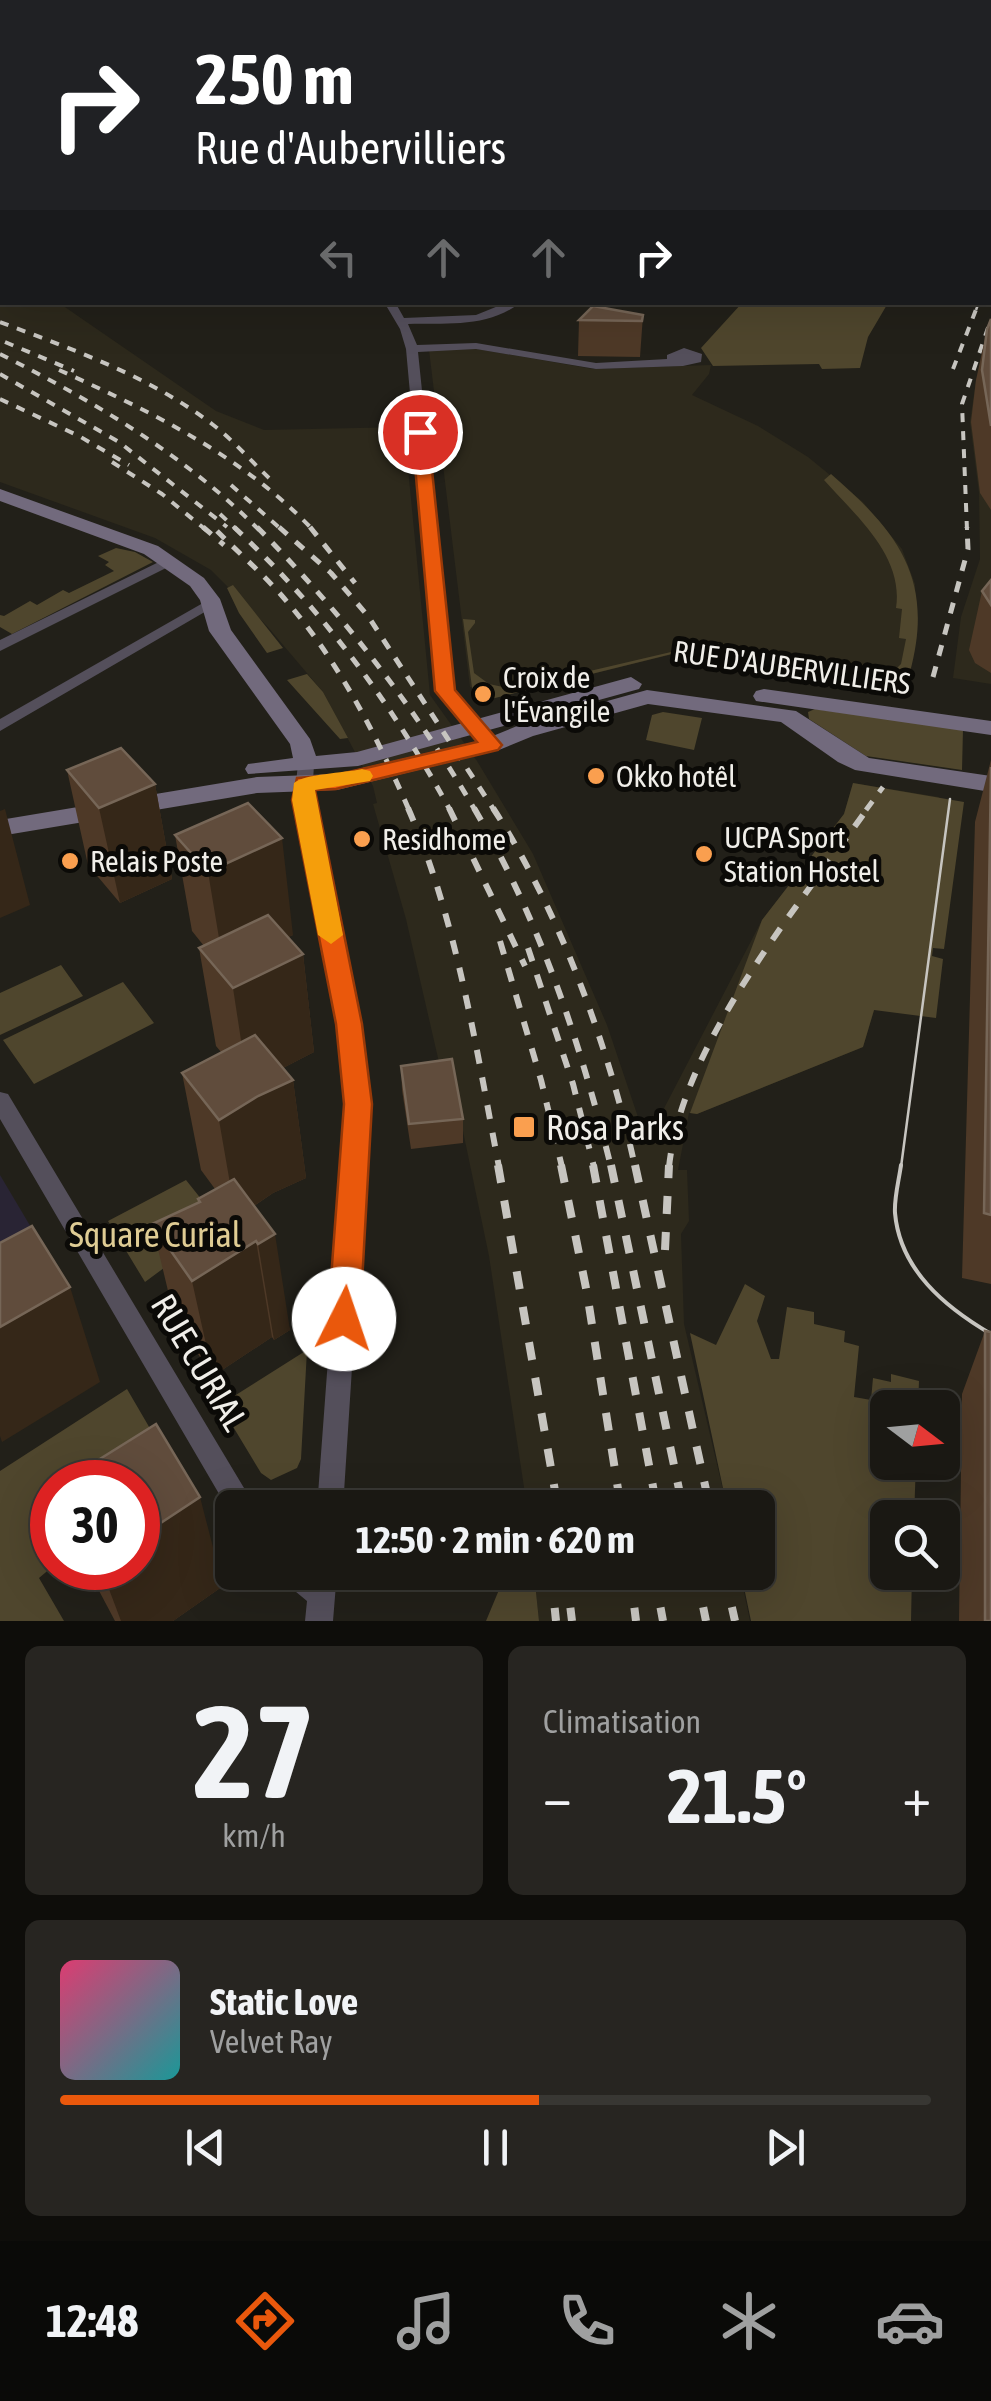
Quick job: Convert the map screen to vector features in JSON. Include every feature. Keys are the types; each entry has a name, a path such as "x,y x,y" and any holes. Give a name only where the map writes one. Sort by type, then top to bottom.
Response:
{"main road":[{"path":"0,495 151,550 196,582 210,603 220,630 302,744 305,774"},
{"name":"RUE D'AUBERVILLIERS","path":"305,774 336,782 643,681 979,726"},
{"name":"RUE D'AUBERVILLIERS","path":"483,736 661,696 788,716 846,757 864,765 991,784"},
{"path":"0,810 305,774"},
{"path":"0,828 305,774"}],"street":[{"path":"391,305 412,348 445,691 483,736"},
{"path":"402,322 483,317 513,305"},
{"path":"412,348 476,346 596,366 678,362"},
{"path":"0,646 168,561"},
{"path":"0,726 210,603"},
{"path":"305,774 303,800 349,1024 358,1104 331,1490"},
{"name":"RUE CURIAL","path":"0,1100 232,1490"}],"shaded area":[{"path":"0,305 62,305 216,411 264,430 404,427 430,695 477,761 533,854 607,1025 640,1123 659,1118 762,920 844,814 853,783 939,797 863,1047 697,1114 689,1113 678,1170 687,1170 689,1221 681,1234 684,1324 723,1490 524,1490 489,1256 459,1112 444,1084 406,919 373,804 377,803 373,786 323,692 267,626 211,570 155,538 0,482"},
{"path":"991,341 991,684 953,678 961,617 980,559 979,493 970,422 976,380"},
{"path":"477,349 593,369 711,365 709,374 692,395 758,426 808,457 863,502 902,549 915,584 917,627 910,672 710,645 499,697 470,687 429,350"},
{"path":"0,1175 51,1261 0,1290"},
{"path":"536,1590 744,1590 750,1621 539,1621"}],"green space":[{"path":"739,305 887,305 868,337 860,368 822,369 819,364 713,366 701,348"},
{"path":"831,474 875,516 905,560 918,610 910,672 783,655 897,668 901,664 906,639 899,638 902,609 896,608 893,571 875,538 824,480"},
{"path":"116,548 153,562 12,634 0,627 0,615 30,601 37,605 63,590 69,593 114,571 105,565 109,562 98,556"},
{"path":"233,585 283,648 267,653 239,613 227,588"},
{"path":"463,619 475,620 468,632 474,673 489,684 513,689 718,641 731,647 712,644 487,700 480,693 473,695"},
{"path":"825,670 902,681 900,694 823,683"},
{"path":"307,674 323,692 348,738 340,739 287,680"},
{"path":"815,709 963,729 962,770 866,756 809,719 808,712"},
{"path":"663,712 702,718 694,750 646,740 652,715"},
{"path":"853,783 964,802 944,949 933,948 932,956 943,959 936,1018 874,1010 863,1047 697,1114 690,1113 762,920 844,814"},
{"path":"61,965 83,996 0,1035 0,993"},
{"path":"123,982 154,1023 34,1084 3,1040"},
{"name":"Square Curial","path":"186,1180 222,1225 145,1282 108,1221"},
{"path":"745,1284 765,1296 757,1321 771,1359 779,1359 787,1307 814,1312 814,1324 845,1331 844,1342 859,1346 854,1397 870,1400 870,1480 915,1480 915,1500 870,1500 870,1590 912,1590 911,1621 751,1621 745,1590 775,1590 775,1490 723,1490 690,1333 716,1345"},
{"path":"307,1350 301,1459 297,1468 271,1480 261,1473 220,1405"},
{"path":"891,1374 919,1381 919,1390 872,1390 873,1378 891,1382"},
{"path":"127,1389 162,1449 145,1460 30,1460 30,1590 46,1590 64,1621 0,1621 0,1471"},
{"path":"499,1590 536,1590 539,1621 486,1621"}],"building":[{"path":"593,306 643,315 642,321 579,320"},
{"path":"991,319 991,426 982,370"},
{"path":"991,580 991,605 982,591"},
{"path":"121,748 155,784 99,808 67,770"},
{"path":"991,767 991,1215 984,1213"},
{"path":"248,803 282,838 208,872 175,835"},
{"path":"268,915 303,954 233,988 199,948"},
{"path":"255,1035 293,1080 219,1120 182,1073"},
{"path":"452,1059 463,1119 409,1124 401,1066"},
{"path":"234,1179 275,1234 258,1244 256,1241 192,1281 152,1224 200,1202 198,1199"},
{"path":"32,1226 70,1287 0,1327 0,1243"},
{"path":"985,1331 991,1332 991,1621 985,1621"},
{"path":"156,1424 200,1497 160,1523 160,1460 98,1460"}],"tram line":[{"path":"901,1167 950,799"},
{"path":"901,1165 895,1213 915,1269 957,1312 991,1334"}],"railway":[{"path":"976,310 978,305"},
{"path":"953,369 977,307"},
{"path":"967,530 962,404 991,319"},
{"path":"0,322 163,392 220,430 269,478"},
{"path":"5,342 74,371"},
{"path":"0,354 137,432 200,477 259,530"},
{"path":"59,370 161,419 226,458 310,527"},
{"path":"0,374 119,442 227,527"},
{"path":"0,399 79,436 129,465"},
{"path":"112,462 162,494 206,530"},
{"path":"231,485 282,530"},
{"path":"220,514 237,530"},
{"path":"203,527 224,545"},
{"path":"234,527 297,591 354,660 405,733 450,810"},
{"path":"257,527 375,662 475,810"},
{"path":"279,527 331,573 368,616 494,810"},
{"path":"310,527 355,583"},
{"path":"933,677 968,549 967,527"},
{"path":"217,531 275,588 321,646 369,726 409,810"},
{"path":"866,810 883,787"},
{"path":"408,808 452,939 499,1167"},
{"path":"474,808 519,894 556,983 611,1167"},
{"path":"493,808 540,891 579,982 612,1075 635,1167"},
{"path":"669,1167 678,1120 719,1025 777,933 868,808"},
{"path":"450,810 525,966"},
{"path":"500,941 562,1167"},
{"path":"528,948 573,1084 594,1167"},
{"path":"498,1165 555,1490"},
{"path":"561,1165 587,1293 618,1490"},
{"path":"593,1165 654,1490"},
{"path":"611,1165 679,1490"},
{"path":"635,1165 706,1490"},
{"path":"665,1250 669,1165"},
{"path":"553,1590 556,1621"},
{"path":"568,1590 572,1621"},
{"path":"632,1590 636,1621"},
{"path":"657,1590 663,1621"},
{"path":"700,1590 706,1621"},
{"path":"728,1590 735,1621"}],"slow traffic":[{"path":"331,935 303,800 305,783 327,784 362,776"}],"place":[{"name":"Croix de l'Évangile","path":"483,694"},
{"name":"Okko hotêl","path":"596,776"},
{"name":"Residhome","path":"362,839"},
{"name":"UCPA Sport Station Hostel","path":"704,854"},
{"name":"Relais Poste","path":"70,861"},
{"name":"Rosa Parks","path":"524,1127"}],"route":[{"path":"344,1319 358,1104 349,1024 303,800 305,783 327,784 491,745 445,691 420,432"}]}
